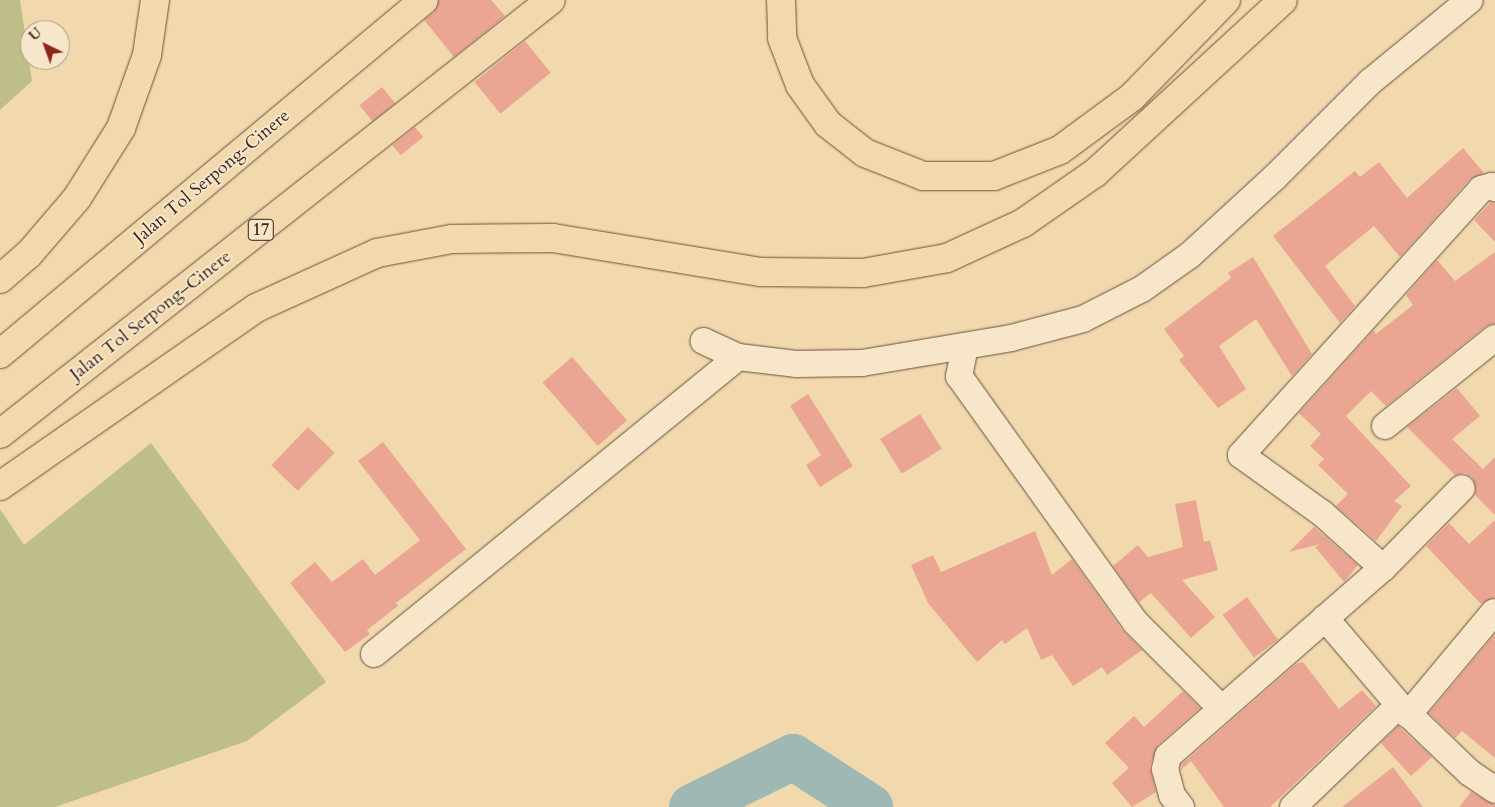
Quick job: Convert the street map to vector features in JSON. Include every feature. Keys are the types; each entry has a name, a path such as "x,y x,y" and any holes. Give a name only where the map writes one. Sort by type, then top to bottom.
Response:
{"highway":[{"path":"0,279 29,254 77,198 120,128 147,55 155,0"},
{"name":"Jalan Tol Serpong-Cinere","path":"0,354 424,0"},
{"name":"Jalan Tol Serpong–Cinere","path":"0,434 551,0"},
{"path":"781,0 782,38 800,85 828,124 865,154 923,176 994,176 1060,150 1132,97 1226,0"},
{"path":"0,486 256,308 377,253 452,239 553,238 760,272 863,274 947,258 1023,223 1095,173 1283,0"}],"street":[{"path":"703,341 738,358 796,364 862,363 1011,338 1083,319 1142,289 1190,255 1370,82 1470,0"},
{"path":"1383,568 1323,514 1241,455 1482,189 1495,188"},
{"path":"1385,426 1495,338"},
{"path":"965,346 958,376 1135,622 1221,708"},
{"path":"374,654 738,358"},
{"path":"1181,807 1172,796 1165,769 1168,756 1383,568 1462,488"},
{"path":"1293,807 1404,710 1494,612"},
{"path":"1325,618 1404,710 1470,773 1495,790"}],"green space":[{"path":"0,0 20,0 23,20 20,20 20,70 30,70 32,81 0,110"},
{"path":"151,443 326,682 247,741 55,807 0,807 0,509 24,545"}],"building":[{"path":"439,0 491,0 505,16 454,57 424,20 434,12"},
{"path":"525,41 551,73 500,114 474,82"},
{"path":"382,87 395,103 373,122 359,105"},
{"path":"415,127 423,137 401,155 392,145"},
{"path":"1463,148 1484,173 1470,179 1400,257 1374,226 1325,266 1355,306 1340,323 1273,236 1355,171 1360,177 1379,162 1407,198"},
{"path":"1491,202 1495,203 1495,242 1474,220"},
{"path":"1495,252 1495,323 1486,326 1386,406 1371,391 1346,416 1411,486 1394,501 1402,506 1376,541 1336,506 1348,494 1318,465 1324,459 1310,446 1321,434 1299,413 1374,330 1376,334 1413,305 1406,295 1437,260 1455,281"},
{"path":"1253,257 1312,354 1292,376 1256,319 1219,346 1246,389 1218,408 1179,360 1184,356 1164,329 1231,278 1228,273"},
{"path":"572,357 627,420 598,446 543,383"},
{"path":"1457,388 1480,416 1452,439 1483,469 1495,457 1495,515 1475,495 1473,478 1465,473 1455,475 1407,427"},
{"path":"808,394 853,466 820,487 806,465 821,455 790,406"},
{"path":"920,414 942,449 902,474 880,439"},
{"path":"308,427 335,453 298,491 271,465"},
{"path":"383,442 466,549 396,603 398,606 367,630 370,634 345,652 290,583 315,562 332,582 363,559 375,575 420,540 358,461"},
{"path":"1196,500 1204,542 1210,540 1218,570 1182,580 1215,617 1191,638 1151,593 1139,602 1113,566 1138,545 1148,557 1183,547 1175,504"},
{"path":"1495,520 1495,597 1481,604 1426,546 1449,523 1469,544"},
{"path":"1314,527 1358,565 1344,582 1315,547 1320,544 1289,552"},
{"path":"1035,531 1052,575 1072,559 1123,631 1142,650 1107,675 1102,667 1073,686 1052,655 1041,660 1027,628 1005,644 1002,640 977,662 928,603 911,565 933,555 941,572"},
{"path":"1247,597 1278,640 1254,658 1223,615"},
{"path":"1495,634 1495,758 1462,731 1455,738 1429,713"},
{"path":"1303,662 1339,709 1362,690 1376,706 1270,807 1224,807 1191,761 1181,770 1182,764 1296,664"},
{"path":"1183,691 1200,708 1158,745 1150,766 1156,792 1132,807 1112,783 1129,768 1105,743 1134,716 1144,727"},
{"path":"1398,726 1432,757 1411,776 1381,743"},
{"path":"1393,767 1423,807 1342,807"},
{"path":"1471,792 1495,805 1495,807 1459,807"}],"waterway":[{"path":"692,807 793,757 870,807"}]}
